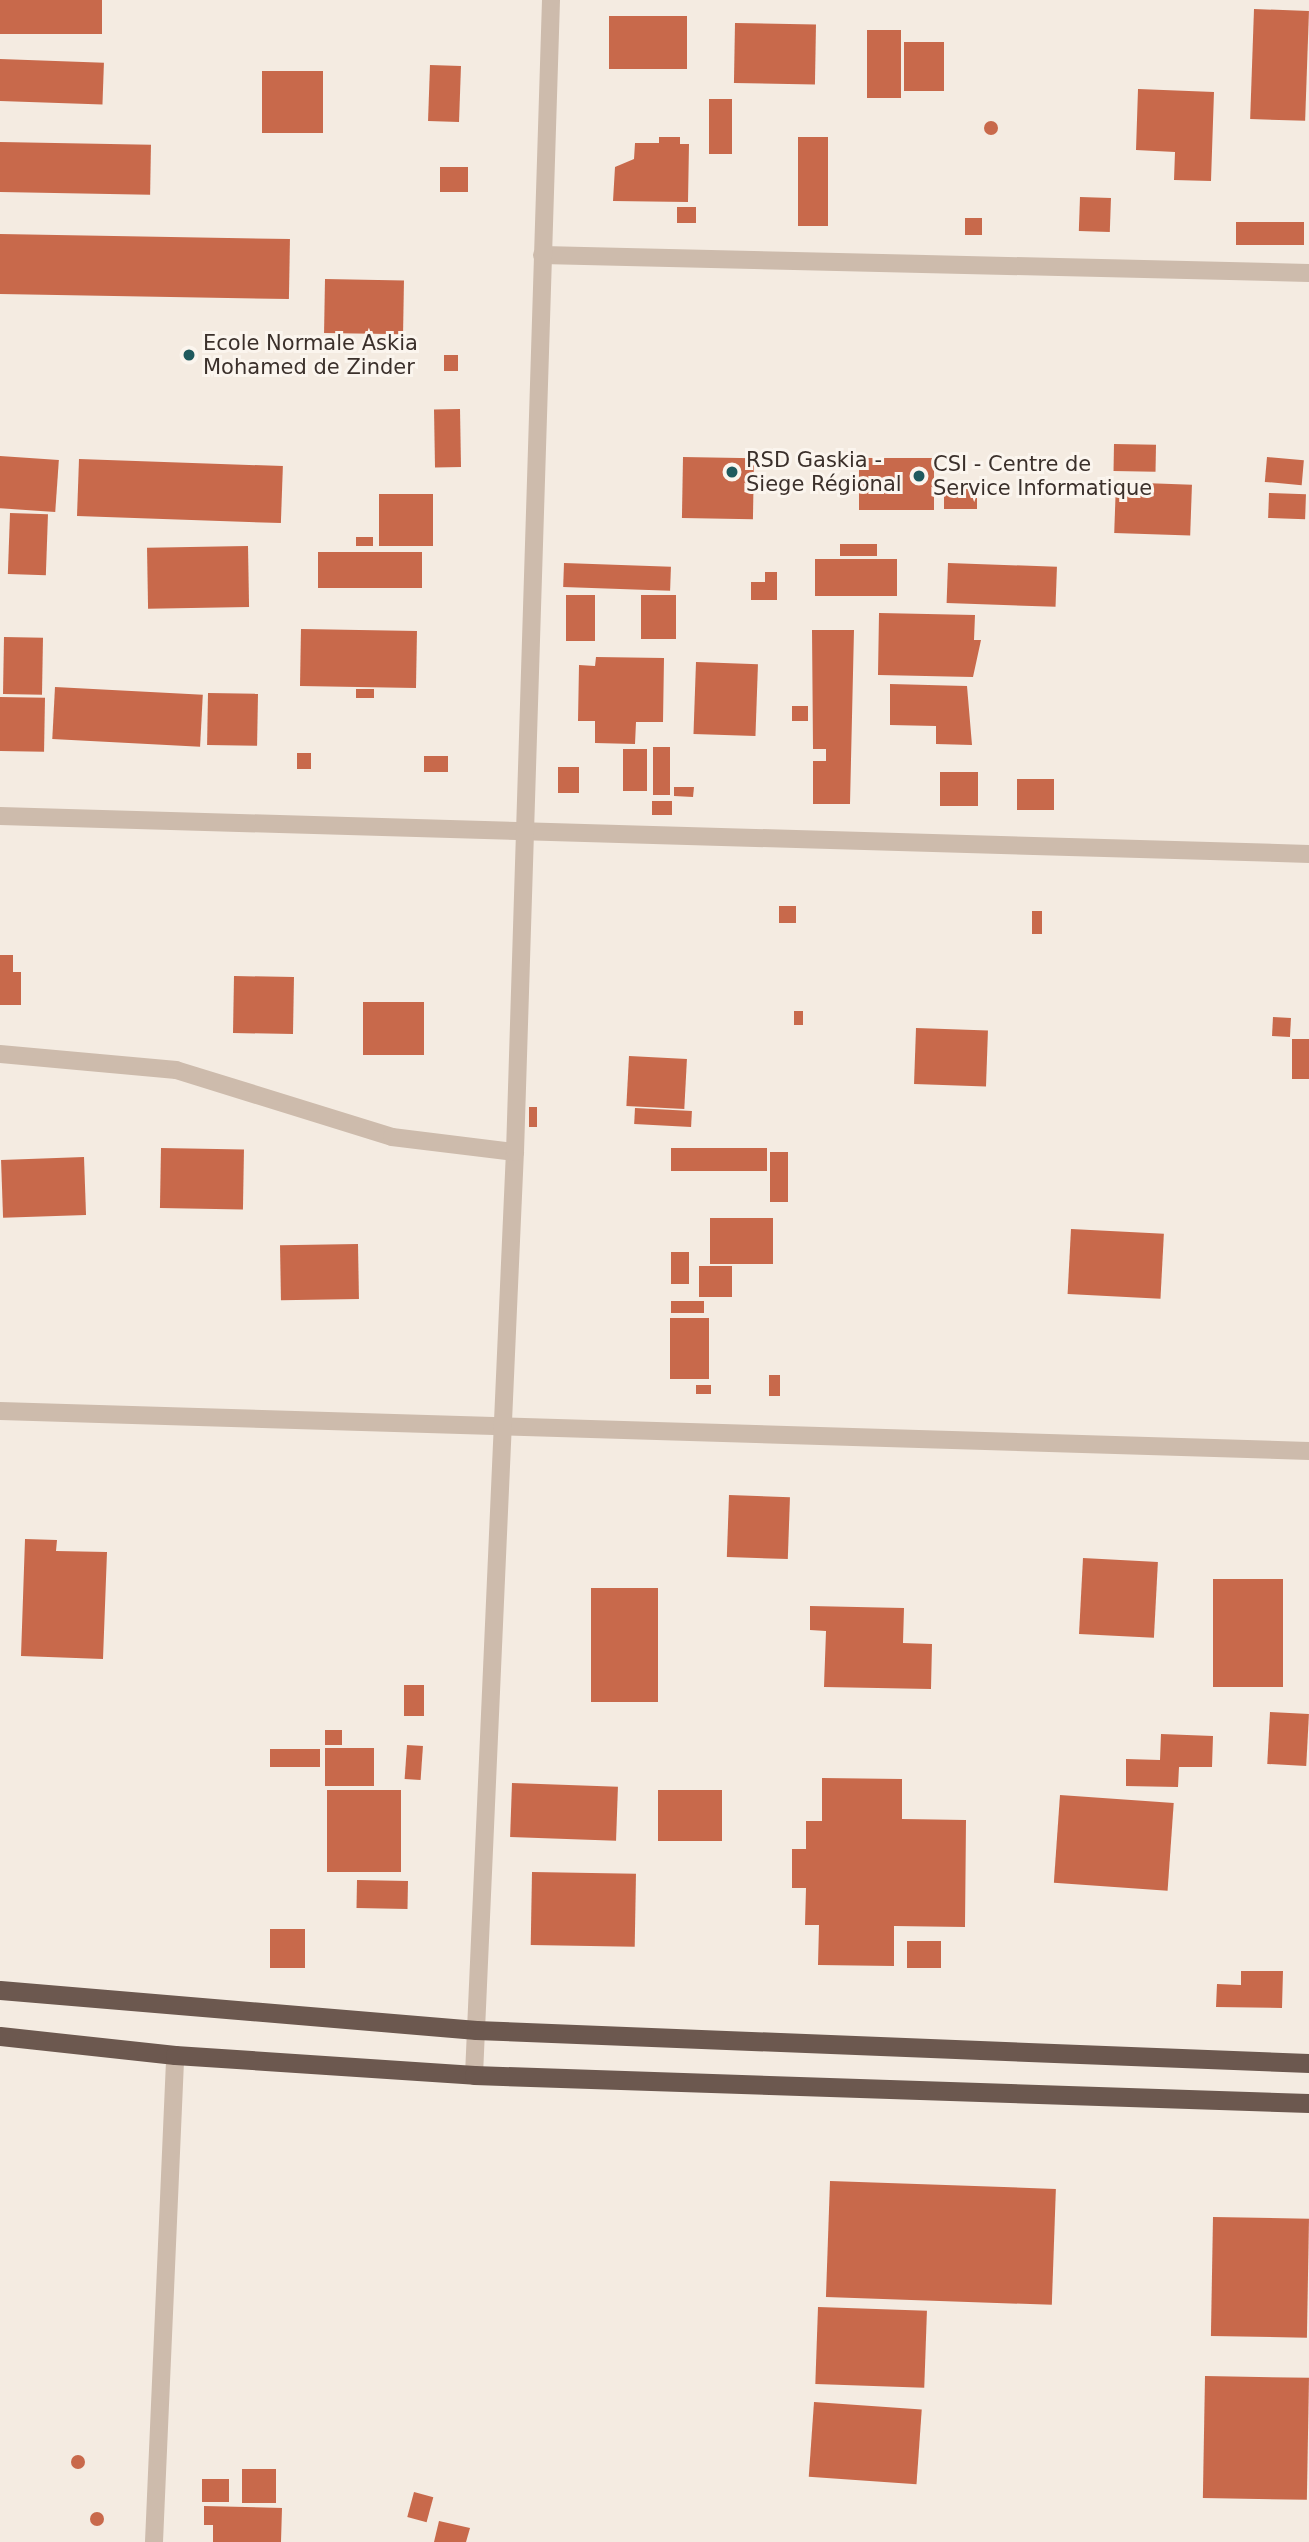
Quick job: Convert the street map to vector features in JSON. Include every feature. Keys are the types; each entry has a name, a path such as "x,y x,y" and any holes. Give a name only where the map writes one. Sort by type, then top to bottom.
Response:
{"highway":[{"path":"0,1990 476,2030 1309,2063"},
{"path":"0,2036 175,2055 474,2075 1309,2103"}],"street":[{"path":"474,2075 515,1152 522,834 551,0"},
{"path":"542,254 1309,273"},
{"path":"0,816 522,834 1309,855"},
{"path":"0,1054 176,1070 392,1137 515,1152"},
{"path":"0,1411 1309,1451"},
{"path":"154,2542 175,2055"}],"building":[{"path":"0,0 102,0 102,34 0,34"},
{"path":"1254,9 1309,11 1305,121 1250,119"},
{"path":"609,16 687,16 687,69 609,69"},
{"path":"735,23 816,24 815,84 734,83"},
{"path":"867,30 901,30 901,98 867,98"},
{"path":"904,42 944,42 944,91 904,91"},
{"path":"0,59 104,63 102,105 0,101"},
{"path":"430,65 461,66 459,122 428,121"},
{"path":"262,71 323,71 323,133 262,133"},
{"path":"1138,89 1214,92 1211,181 1174,180 1175,152 1136,150"},
{"path":"709,99 732,99 732,154 709,154"},
{"path":"988,121 994,121 998,128 994,135 988,135 984,131 984,125"},
{"path":"659,137 680,137 680,144 689,144 688,202 613,201 615,167 634,159 635,143 659,143"},
{"path":"798,137 828,137 828,226 798,226"},
{"path":"0,142 151,145 150,195 0,192"},
{"path":"440,167 468,167 468,192 440,192"},
{"path":"1080,197 1111,198 1110,232 1079,231"},
{"path":"677,207 696,207 696,223 677,223"},
{"path":"965,218 982,218 982,235 965,235"},
{"path":"1236,222 1304,222 1304,245 1236,245"},
{"path":"0,234 290,239 289,299 0,294"},
{"path":"325,279 404,280 403,334 324,333"},
{"path":"444,355 458,355 458,371 444,371"},
{"path":"434,409 460,409 461,467 435,467"},
{"path":"1114,444 1156,445 1156,472 1114,471"},
{"path":"0,456 59,460 55,512 0,508"},
{"path":"683,457 754,458 753,519 682,518"},
{"path":"1267,457 1304,460 1302,485 1265,482"},
{"path":"859,458 934,458 934,510 859,510"},
{"path":"79,459 283,466 281,523 77,516"},
{"path":"1116,482 1192,485 1190,536 1114,533"},
{"path":"944,489 977,489 977,509 944,509"},
{"path":"1269,493 1306,494 1305,519 1268,518"},
{"path":"379,494 433,494 433,546 379,546"},
{"path":"10,513 48,514 46,575 8,574"},
{"path":"356,537 373,537 373,546 356,546"},
{"path":"840,544 877,544 877,556 840,556"},
{"path":"248,546 249,607 148,609 147,548"},
{"path":"318,552 422,552 422,588 318,588"},
{"path":"815,559 897,559 897,596 815,596"},
{"path":"564,563 671,567 670,591 563,587"},
{"path":"948,563 1057,567 1056,607 947,603"},
{"path":"765,572 777,572 777,600 751,600 751,582 765,582"},
{"path":"566,595 595,595 595,641 566,641"},
{"path":"641,595 676,595 676,639 641,639"},
{"path":"879,613 975,615 974,640 981,640 973,677 878,675"},
{"path":"301,629 417,631 416,688 300,686"},
{"path":"812,630 854,630 850,804 813,804 813,761 826,761 826,749 813,749"},
{"path":"4,637 43,638 42,695 3,694"},
{"path":"596,657 664,658 663,722 636,722 635,744 595,743 595,721 578,721 579,665 595,666"},
{"path":"696,662 758,664 755,736 693,734"},
{"path":"890,684 967,686 972,745 936,744 936,726 890,725"},
{"path":"55,687 203,695 200,747 52,739"},
{"path":"356,689 374,689 374,698 356,698"},
{"path":"208,693 258,694 257,746 207,745"},
{"path":"0,697 45,698 44,752 0,751"},
{"path":"792,706 808,706 808,721 792,721"},
{"path":"653,747 670,747 670,795 653,795"},
{"path":"623,749 647,749 647,791 623,791"},
{"path":"297,753 311,753 311,769 297,769"},
{"path":"424,756 448,756 448,772 424,772"},
{"path":"558,767 579,767 579,793 558,793"},
{"path":"940,772 978,772 978,806 940,806"},
{"path":"1017,779 1054,779 1054,810 1017,810"},
{"path":"674,787 694,787 693,797 674,796"},
{"path":"652,801 672,801 672,815 652,815"},
{"path":"779,906 796,906 796,923 779,923"},
{"path":"1032,911 1042,911 1042,934 1032,934"},
{"path":"0,955 13,955 13,972 21,972 21,1005 0,1005"},
{"path":"234,976 294,977 293,1034 233,1033"},
{"path":"363,1002 424,1002 424,1055 363,1055"},
{"path":"794,1011 803,1011 803,1025 794,1025"},
{"path":"1273,1017 1291,1018 1290,1037 1272,1036"},
{"path":"916,1028 988,1031 986,1086 914,1084"},
{"path":"1292,1039 1309,1039 1309,1079 1292,1079"},
{"path":"629,1056 687,1059 684,1109 626,1106"},
{"path":"529,1107 537,1107 537,1127 529,1127"},
{"path":"635,1108 692,1111 691,1127 634,1124"},
{"path":"161,1148 244,1149 243,1209 160,1208"},
{"path":"671,1148 767,1148 767,1171 671,1171"},
{"path":"770,1152 788,1152 788,1202 770,1202"},
{"path":"84,1157 86,1215 3,1218 1,1160"},
{"path":"710,1218 773,1218 773,1264 710,1264"},
{"path":"1071,1229 1164,1234 1160,1299 1068,1294"},
{"path":"358,1244 359,1299 281,1300 280,1245"},
{"path":"671,1252 689,1252 689,1284 671,1284"},
{"path":"699,1266 732,1266 732,1297 699,1297"},
{"path":"671,1301 704,1301 704,1313 671,1313"},
{"path":"670,1318 709,1318 709,1379 670,1379"},
{"path":"769,1375 780,1375 780,1396 769,1396"},
{"path":"696,1385 711,1385 711,1394 696,1394"},
{"path":"729,1495 790,1497 788,1559 727,1557"},
{"path":"25,1539 57,1540 56,1551 107,1552 103,1659 21,1656"},
{"path":"1083,1558 1158,1562 1154,1638 1079,1634"},
{"path":"1213,1579 1283,1579 1283,1687 1213,1687"},
{"path":"591,1588 658,1588 658,1702 591,1702"},
{"path":"810,1606 904,1608 903,1643 932,1644 931,1689 824,1687 826,1631 810,1630"},
{"path":"404,1685 424,1685 424,1716 404,1716"},
{"path":"1270,1712 1309,1714 1306,1766 1267,1764"},
{"path":"325,1730 342,1730 342,1745 325,1745"},
{"path":"1161,1734 1213,1736 1212,1767 1179,1767 1178,1787 1126,1786 1126,1759 1160,1760"},
{"path":"407,1745 423,1746 421,1780 405,1779"},
{"path":"325,1748 374,1748 374,1786 325,1786"},
{"path":"270,1749 320,1749 320,1767 270,1767"},
{"path":"822,1778 902,1779 902,1819 966,1820 965,1927 894,1926 894,1966 818,1965 819,1925 805,1925 806,1888 792,1888 792,1849 806,1849 806,1821 822,1821"},
{"path":"512,1783 618,1787 616,1841 510,1837"},
{"path":"327,1790 401,1790 401,1872 327,1872"},
{"path":"658,1790 722,1790 722,1841 658,1841"},
{"path":"1060,1795 1174,1803 1168,1891 1054,1883"},
{"path":"532,1872 636,1874 635,1947 531,1945"},
{"path":"357,1880 408,1881 408,1909 357,1908"},
{"path":"270,1929 305,1929 305,1968 270,1968"},
{"path":"907,1941 941,1941 941,1968 907,1968"},
{"path":"1241,1971 1283,1971 1282,2008 1216,2007 1217,1984 1241,1985"},
{"path":"830,2181 1056,2189 1052,2305 826,2297"},
{"path":"1213,2217 1309,2219 1307,2338 1211,2336"},
{"path":"818,2307 927,2311 924,2388 815,2384"},
{"path":"1205,2376 1309,2378 1307,2500 1203,2498"},
{"path":"814,2402 922,2410 917,2484 809,2477"},
{"path":"75,2455 81,2455 85,2462 81,2469 75,2469 71,2465 71,2459"},
{"path":"242,2469 276,2469 276,2503 242,2503"},
{"path":"202,2479 229,2479 229,2502 202,2502"},
{"path":"414,2492 433,2497 427,2522 407,2517"},
{"path":"204,2506 282,2508 281,2542 213,2542 213,2525 204,2525"},
{"path":"94,2512 100,2512 104,2519 100,2526 94,2526 90,2522 90,2516"},
{"path":"439,2521 470,2528 466,2542 434,2542"}],"place":[{"name":"Ecole Normale Askia Mohamed de Zinder","path":"189,355"},
{"name":"RSD Gaskia - Siege Régional","path":"732,472"},
{"name":"CSI - Centre de Service Informatique","path":"919,476"}]}
